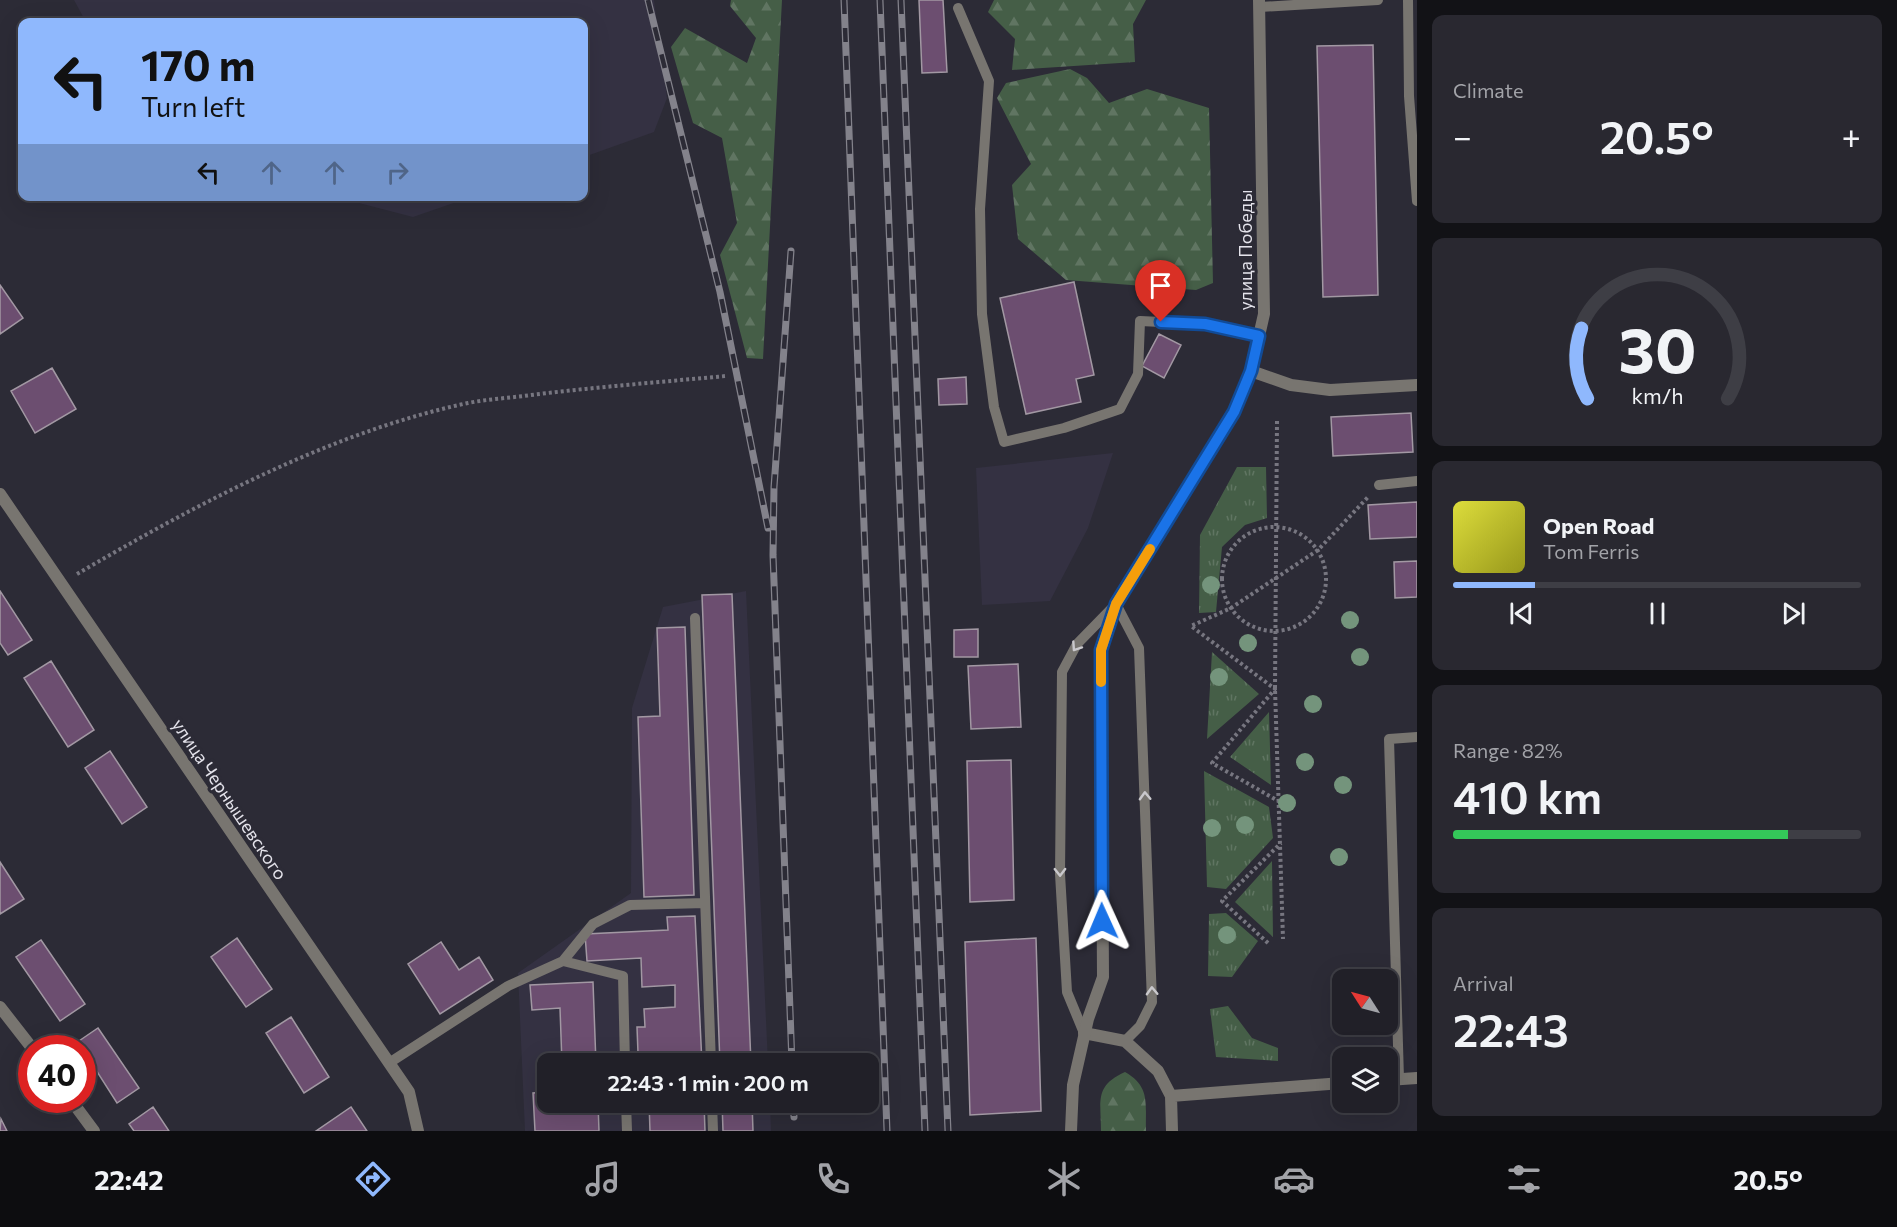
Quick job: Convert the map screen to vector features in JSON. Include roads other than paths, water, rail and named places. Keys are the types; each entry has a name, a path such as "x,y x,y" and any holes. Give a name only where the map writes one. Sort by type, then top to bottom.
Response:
{"street":[{"name":"улица Победы","path":"1071,1131 1073,1086 1084,1033 1103,977 1101,650 1116,604 1234,412 1251,371 1264,314 1259,4"},
{"path":"1251,371 1291,385 1330,390 1417,385"},
{"name":"улица Чернышевского","path":"0,494 409,1092 418,1131"},
{"path":"0,1007 22,1035"},
{"path":"1084,1033 1125,1041 1158,1071 1171,1096 1172,1131"},
{"path":"1398,1080 1417,1078"},
{"path":"1171,1096 1332,1084"},
{"path":"81,1113 94,1131"}],"lane":[{"path":"1259,4 1378,0"},
{"path":"1408,0 1417,201"},
{"path":"958,8 989,81 980,209 982,314 994,408 1004,442 1064,428 1120,409 1138,374 1140,321 1205,324 1259,336"},
{"path":"1379,485 1417,481"},
{"path":"1084,1033 1067,992 1060,874 1062,672 1077,644 1116,604 1139,648 1152,1002 1140,1026 1125,1041"},
{"path":"695,618 711,1053"},
{"path":"1393,1047 1389,739 1417,737"},
{"path":"389,1063 508,986 563,961 593,924 630,905 705,903"},
{"path":"563,961 623,976 625,1053"},
{"path":"626,1113 627,1131"},
{"path":"712,1113 713,1131"}],"railway":[{"path":"648,0 720,292 768,528"},
{"path":"844,0 887,1131"},
{"path":"880,0 925,1131"},
{"path":"901,0 948,1131"},
{"path":"791,251 774,487 773,555 792,1053"},
{"path":"794,1113 794,1117"}]}
